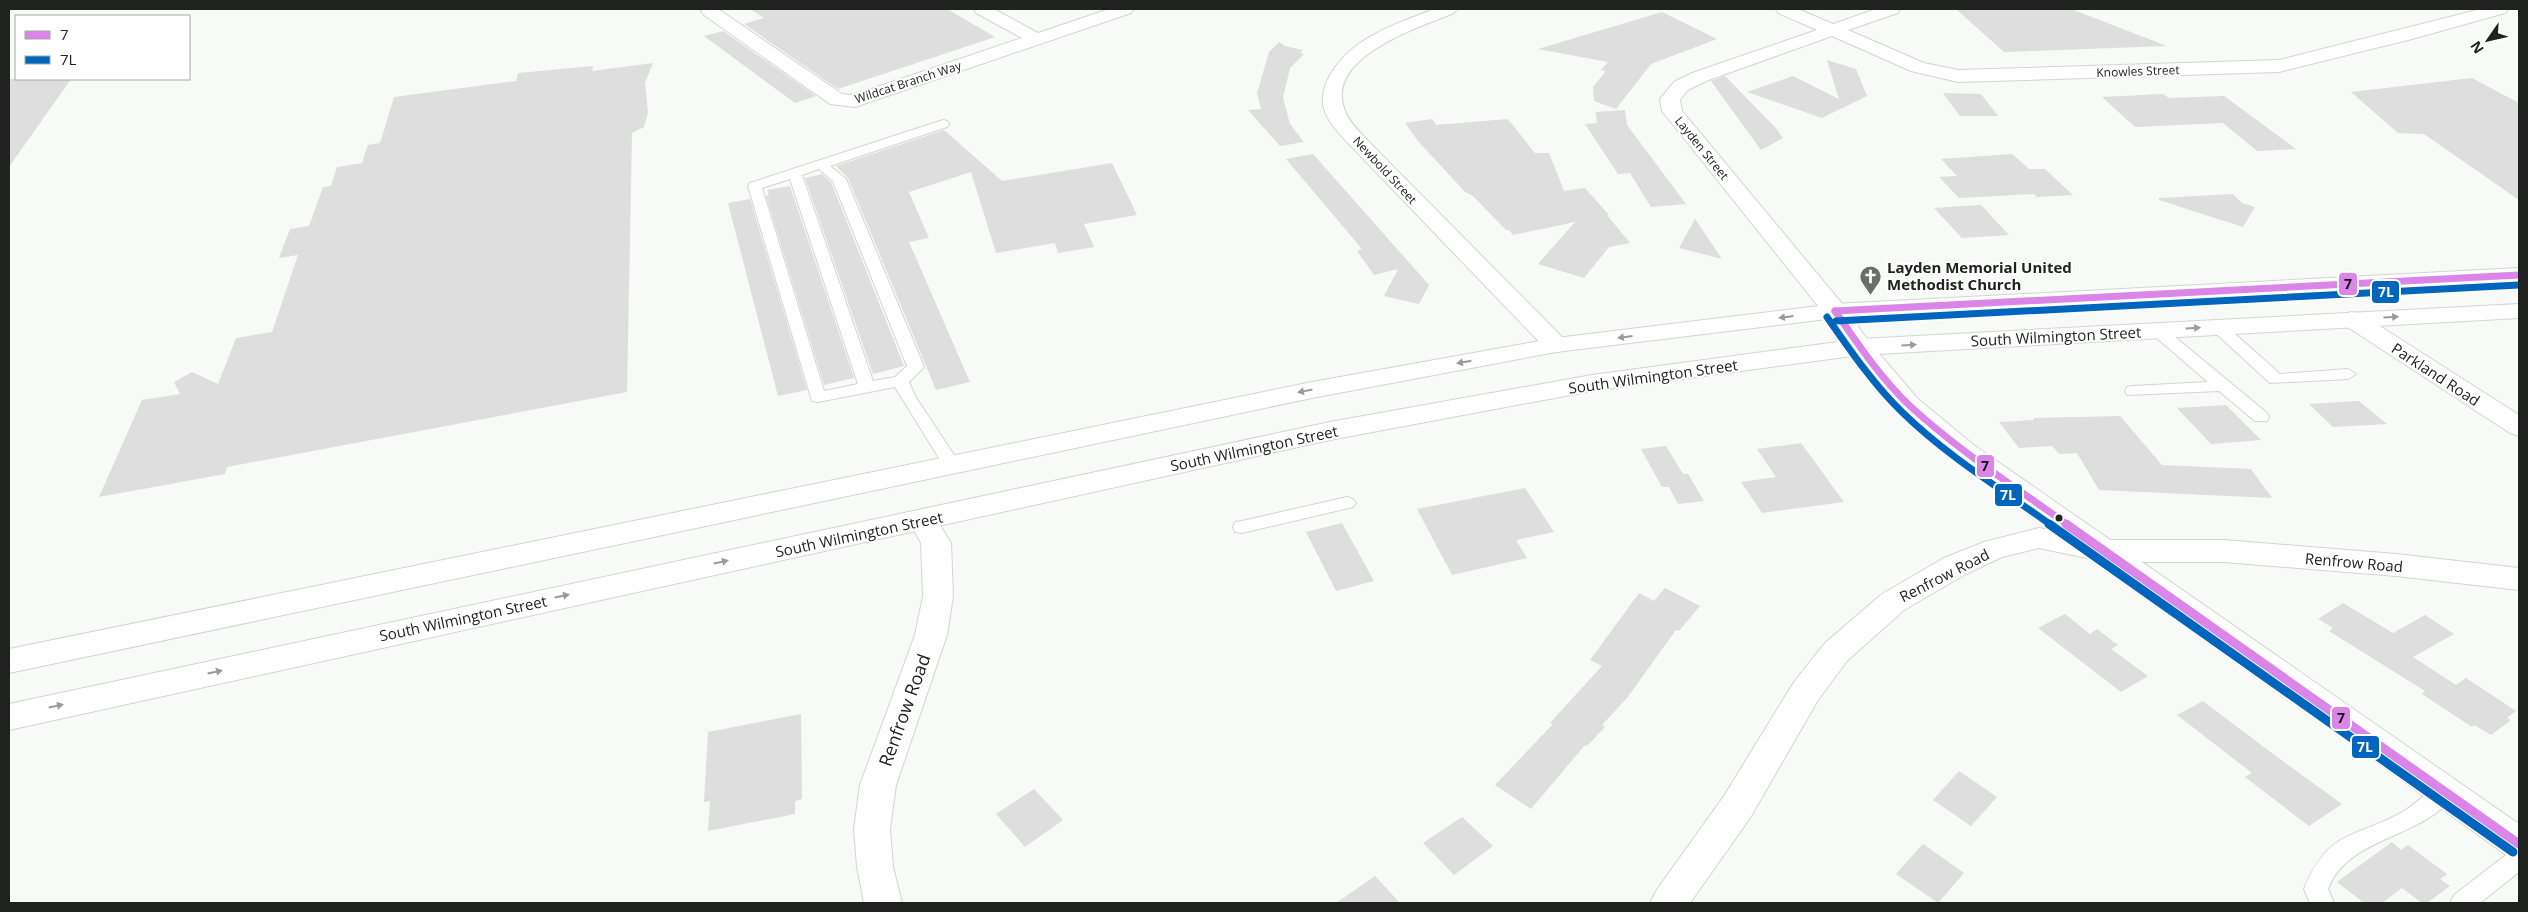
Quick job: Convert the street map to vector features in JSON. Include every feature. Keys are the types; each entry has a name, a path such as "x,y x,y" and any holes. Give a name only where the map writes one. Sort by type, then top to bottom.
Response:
{"street":[{"path":"982,9 1037,39"},
{"name":"Wildcat Branch Way","path":"708,12 838,100 855,101 1124,9"},
{"name":"Newbold Street","path":"1448,9 1365,47 1354,56 1337,80 1333,94 1333,107 1342,124 1556,345"},
{"name":"Knowles Street","path":"1784,9 1918,67 1958,76 2279,66 2406,35 2499,9"},
{"name":"Layden Street","path":"1834,311 1682,125 1672,111 1670,99 1681,86 1699,77 1892,9"},
{"path":"1066,14 1084,23"},
{"path":"9,661 1312,390 1556,345 1834,311 2519,275"},
{"path":"1834,311 1860,347 1909,405 1965,452 2519,844"},
{"name":"South Wilmington Street","path":"9,717 685,570 922,521 1330,431 1592,383 1860,347 2519,311"},
{"name":"Parkland Road","path":"2352,319 2519,427"},
{"name":"Renfrow Road","path":"883,903 875,867 872,830 878,785 891,743 931,635 938,596 936,543 922,521"},
{"name":"Renfrow Road","path":"1669,903 1736,807 1806,690 1836,652 1892,602 1955,566 1994,549 2039,538 2063,541 2106,551 2224,551 2396,565 2519,580"}],"lane":[{"path":"820,164 838,179 916,367 900,381 818,397 755,186 794,172 943,124"},
{"path":"794,172 867,387"},
{"path":"2218,327 2276,379 2348,374"},
{"path":"2157,330 2261,417"},
{"path":"900,381 907,396 951,464"},
{"path":"2133,391 2224,386"},
{"path":"1242,527 1347,503"},
{"path":"2322,903 2316,889 2321,872 2335,856 2364,837 2410,819 2445,792"},
{"path":"2462,903 2519,858"}],"building":[{"path":"750,9 947,9 995,37 838,89 744,24 764,18"},
{"path":"1956,9 2071,9 2167,46 2004,52"},
{"path":"1662,12 1717,39 1651,64 1616,109 1594,101 1593,87 1606,71 1601,70 1608,62 1538,49"},
{"path":"723,31 816,96 795,103 704,36"},
{"path":"1279,42 1285,46 1303,50 1300,53 1304,54 1290,68 1283,98 1290,124 1304,142 1280,146 1248,110 1261,109 1257,93 1269,52"},
{"path":"1827,60 1856,69 1867,96 1822,118 1747,92 1793,76 1839,99"},
{"path":"653,63 645,83 648,113 644,127 632,133 627,392 227,467 225,474 99,497 142,400 180,394 174,382 192,372 218,384 236,338 272,332 298,255 279,258 290,229 309,226 323,187 331,186 337,167 362,163 368,145 380,143 394,97 516,81 518,73 593,66 592,71"},
{"path":"1725,76 1775,127 1783,138 1761,150 1711,81"},
{"path":"2472,78 2519,103 2519,200 2424,134 2398,133 2351,92"},
{"path":"9,79 70,80 9,167"},
{"path":"1943,93 1981,94 1998,116 1960,116"},
{"path":"2163,94 2169,98 2224,96 2296,149 2257,151 2223,123 2135,127 2102,97"},
{"path":"1625,110 1627,125 1686,204 1651,207 1630,173 1618,174 1585,124 1597,123 1596,112"},
{"path":"1432,119 1436,125 1508,119 1535,153 1549,153 1564,191 1585,188 1630,243 1609,247 1584,278 1538,264 1575,222 1513,235 1509,230 1506,230 1473,196 1465,192 1418,141 1405,123"},
{"path":"944,130 1002,181 1112,163 1137,215 1084,224 1094,247 1058,253 1055,243 996,253 971,172 909,192 929,238 909,242 970,382 936,390 848,178 836,166"},
{"path":"1313,154 1429,285 1419,304 1384,296 1398,269 1374,275 1357,251 1362,249 1286,159"},
{"path":"2012,154 2029,169 2045,169 2073,195 2037,197 2034,194 1959,198 1939,177 1957,176 1941,159"},
{"path":"822,174 831,182 904,366 873,374 805,178"},
{"path":"790,186 854,378 824,385 766,196 769,195 767,190"},
{"path":"2233,194 2242,203 2255,207 2243,227 2159,200 2159,198"},
{"path":"750,199 807,390 778,396 728,203"},
{"path":"1981,205 2009,235 1962,238 1934,208"},
{"path":"1695,219 1722,259 1679,248"},
{"path":"2359,401 2387,424 2333,427 2309,404"},
{"path":"2226,405 2261,440 2211,444 2177,408"},
{"path":"2120,416 2162,465 2251,469 2272,498 2099,490 2077,453 2059,454 2052,446 2019,448 1999,422 2034,420 2033,418"},
{"path":"1801,443 1844,502 1762,513 1741,482 1776,477 1757,449"},
{"path":"1666,446 1683,474 1688,474 1704,501 1678,504 1669,487 1662,487 1641,449"},
{"path":"1525,488 1554,532 1516,540 1527,558 1452,575 1417,509"},
{"path":"1342,523 1374,581 1336,591 1306,532"},
{"path":"1665,588 1700,606 1679,631 1676,630 1627,698 1602,725 1605,727 1587,746 1585,745 1531,809 1495,785 1553,724 1550,723 1602,666 1590,660 1639,593 1654,601"},
{"path":"2343,603 2393,633 2425,615 2454,634 2413,657 2456,685 2466,678 2516,711 2507,718 2511,720 2491,735 2474,725 2472,727 2422,694 2425,691 2329,631 2333,628 2318,619"},
{"path":"2065,614 2090,634 2097,629 2118,645 2111,649 2148,676 2121,692 2038,628"},
{"path":"2203,701 2342,804 2309,826 2245,777 2252,773 2177,715"},
{"path":"801,714 802,799 795,801 795,814 708,831 710,801 704,802 708,732"},
{"path":"1959,771 1997,797 1971,826 1933,800"},
{"path":"1034,789 1063,820 1025,847 996,814"},
{"path":"1462,817 1493,846 1454,875 1423,843"},
{"path":"2392,842 2401,850 2408,845 2447,874 2440,879 2450,886 2427,903 2422,903 2402,888 2382,903 2364,903 2337,882"},
{"path":"1923,844 1964,873 1938,903 1896,874"},
{"path":"1375,876 1400,903 1336,903"}],"transit line":[{"name":"7","path":"1835,311 2519,275"},
{"name":"7L","path":"1836,321 2519,285"},
{"name":"7","path":"1835,311 1860,347 1909,405 1965,452 2519,844"},
{"name":"7L","path":"1827,317 1852,353 1902,412 1959,460 2513,852"}],"place":[{"name":"Layden Memorial United Methodist Church","path":"1871,295"}]}
